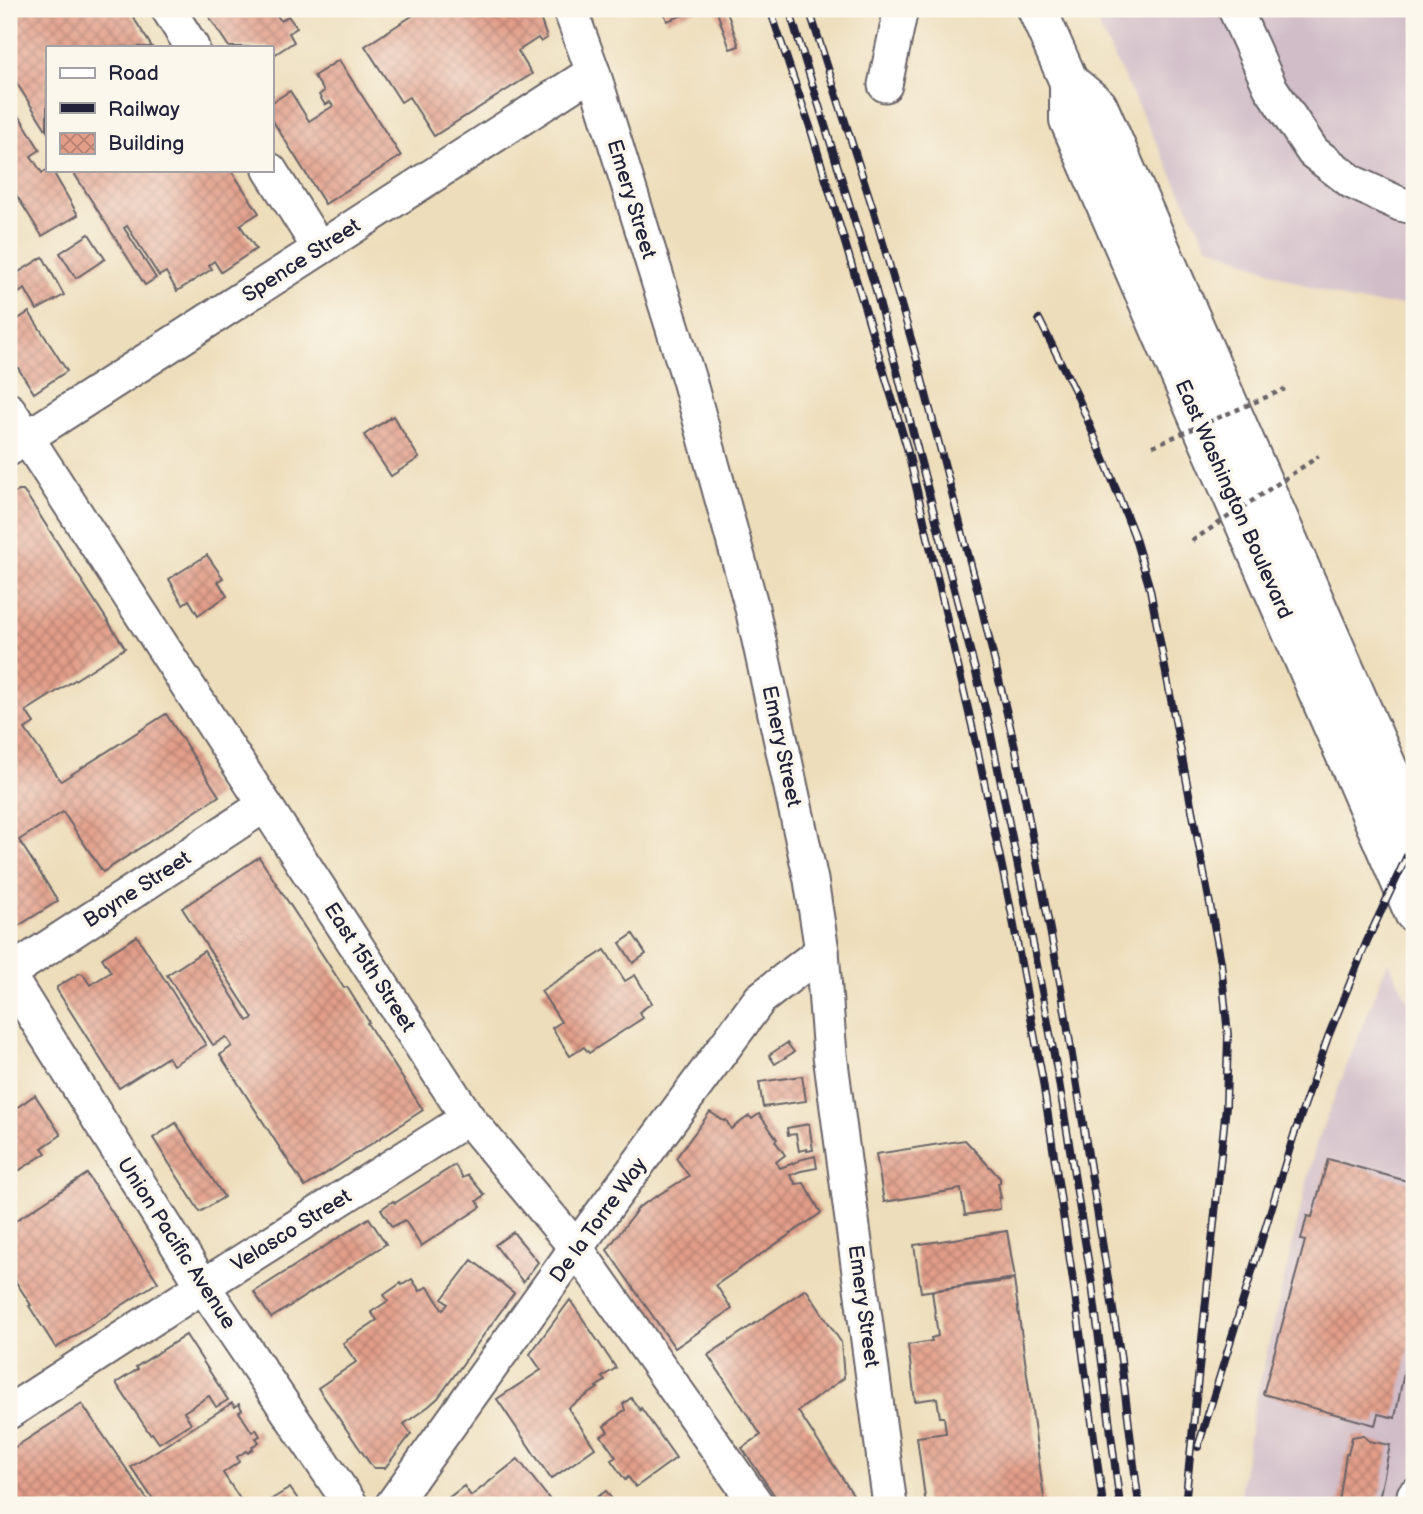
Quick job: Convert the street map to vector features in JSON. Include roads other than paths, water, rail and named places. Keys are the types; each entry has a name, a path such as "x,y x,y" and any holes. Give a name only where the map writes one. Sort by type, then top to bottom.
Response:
{"main road":[{"name":"East Washington Boulevard","path":"1037,9 1069,82 1069,120 1414,913"},
{"name":"East Washington Boulevard","path":"1069,82 1098,106 1414,828"}],"street":[{"path":"168,9 191,46"},
{"name":"Emery Street","path":"570,9 593,72 689,380 752,608 811,880 822,951 830,1055 890,1505"},
{"path":"885,85 901,9"},
{"path":"1235,9 1269,87 1312,152 1352,182 1400,204 1414,207"},
{"name":"Spence Street","path":"18,443 593,72"},
{"path":"271,172 319,248"},
{"name":"East 15th Street","path":"9,410 18,443 264,805 468,1118 576,1248 757,1505"},
{"name":"Boyne Street","path":"9,975 264,805"},
{"name":"De la Torre Way","path":"392,1505 576,1248 760,999 822,951"},
{"name":"Union Pacific Avenue","path":"9,975 203,1286 351,1505"},
{"name":"Velasco Street","path":"9,1412 468,1118"},
{"path":"1413,1505 1414,1495"}],"railway":[{"path":"770,9 810,127 907,448 976,743 1042,1076 1103,1505"},
{"path":"789,9 875,287 987,715 1058,1076 1092,1284 1120,1505"},
{"path":"809,9 873,209 914,349 977,588 1016,751 1062,993 1120,1353 1139,1505"},
{"path":"1039,319 1077,395 1108,469 1134,535 1150,589 1221,962 1228,1036 1226,1106 1185,1505"},
{"path":"1198,1447 1293,1138 1328,1037 1367,941 1414,841"}]}
